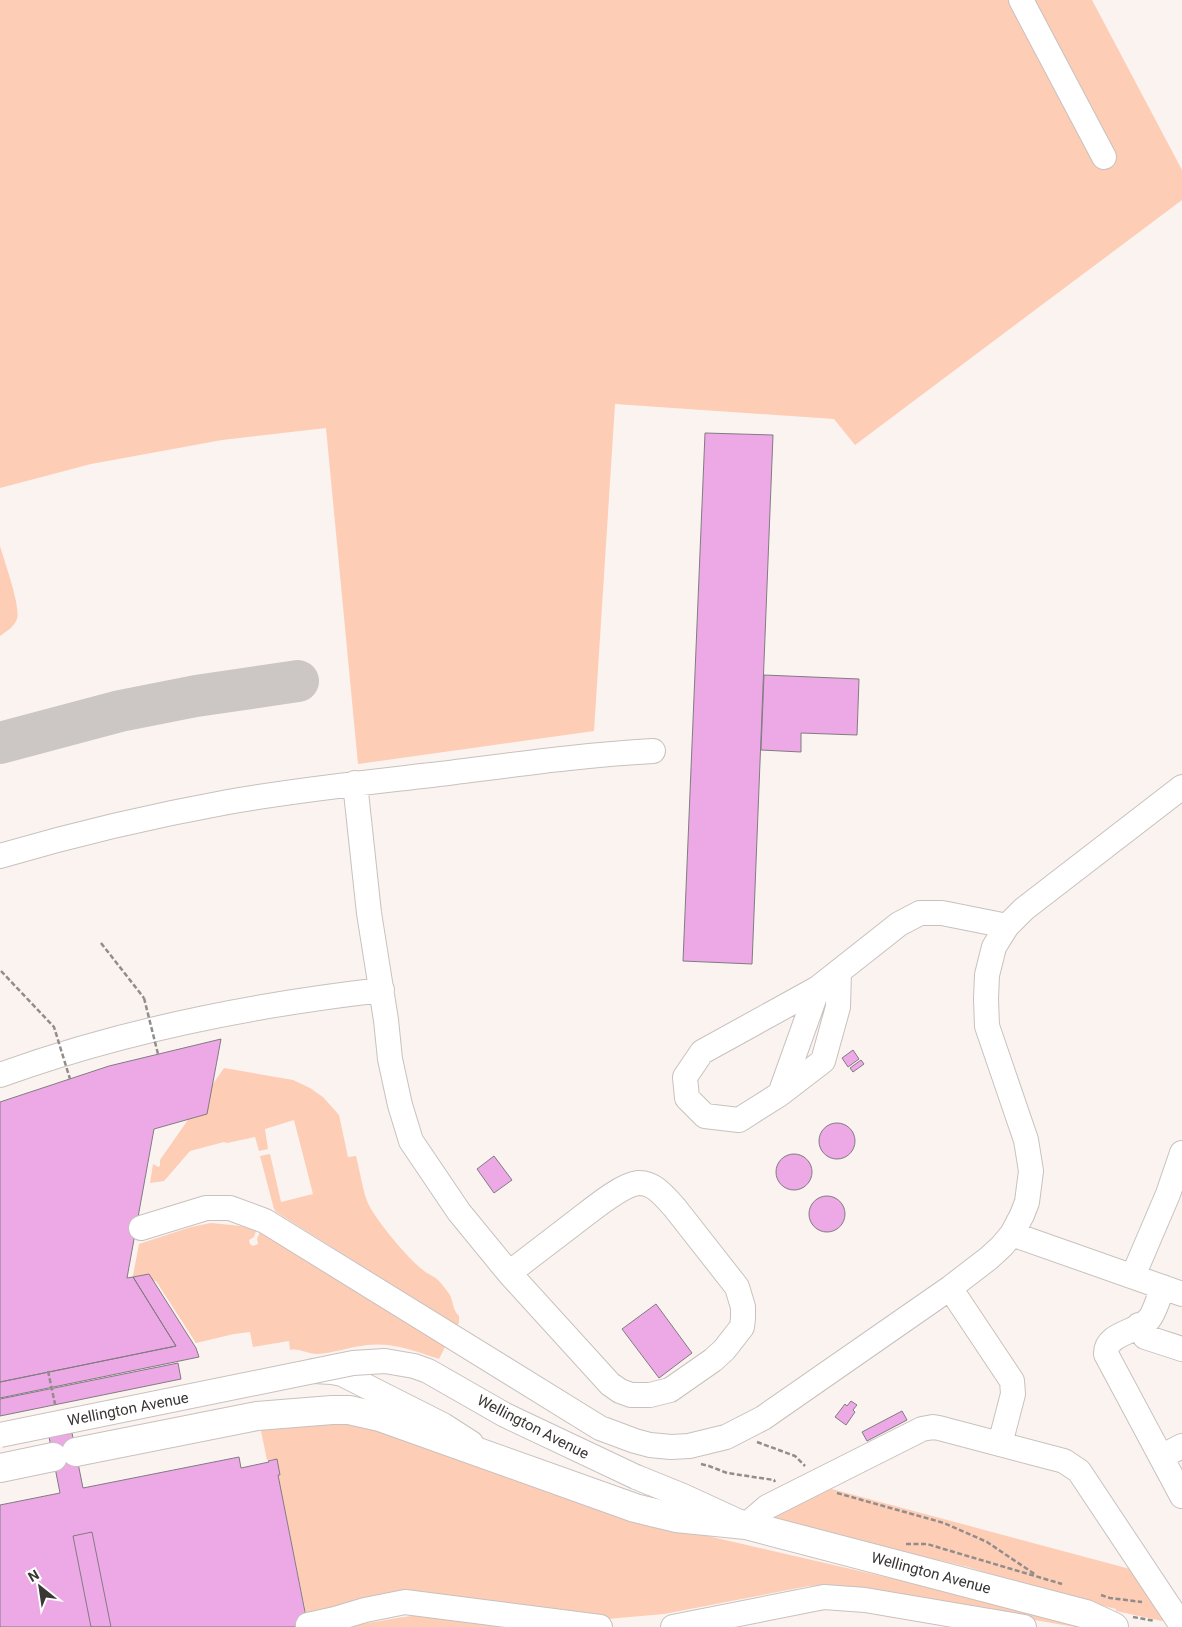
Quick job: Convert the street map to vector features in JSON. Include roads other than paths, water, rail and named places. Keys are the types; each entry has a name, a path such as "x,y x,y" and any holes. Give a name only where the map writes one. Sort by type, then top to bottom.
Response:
{"main road":[{"name":"Wellington Avenue","path":"0,1468 256,1416 349,1410 380,1417 643,1510 676,1518 746,1525 1121,1622"}],"street":[{"path":"1021,0 1104,157"},
{"path":"0,856 98,829 230,801 355,783 603,754 653,751"},
{"path":"355,783 369,913 382,990 390,1059 400,1105 411,1141 459,1212 509,1273 610,1384 620,1391 631,1395 650,1395 670,1390 724,1350 742,1327 743,1307 737,1287 675,1208 649,1184 631,1184 607,1199 509,1273"},
{"path":"141,1228 206,1208 230,1208 265,1221 600,1428 650,1445 671,1447 689,1446 726,1437 763,1418 950,1288 989,1258 1012,1234 1027,1202 1031,1171 1026,1140 987,1026 986,999 988,975 994,947 1007,926 1024,909 1182,788"},
{"path":"839,972 838,1007 824,1060 780,1094 739,1120 705,1116 687,1098 685,1077 702,1052 818,988 899,924 920,913 942,913 1007,926"},
{"path":"780,1094 818,988"},
{"path":"0,1075 82,1047 176,1023 256,1007 382,990"},
{"path":"1133,1276 1168,1194 1182,1153"},
{"path":"1012,1234 1172,1290 1149,1320 1110,1342 1107,1346 1106,1354 1182,1496"},
{"path":"950,1288 1012,1381 1013,1394 1000,1444"},
{"path":"1139,1325 1146,1337 1182,1349"},
{"name":"Wellington Avenue","path":"0,1435 353,1363 385,1361 414,1366 428,1371 505,1415 636,1477 746,1525"},
{"name":"Wellington Avenue","path":"0,1430 287,1372 322,1371 342,1374 443,1425 493,1458"},
{"path":"746,1525 768,1507 916,1431 927,1427 939,1428 1064,1461 1079,1471 1180,1623"},
{"path":"1161,1457 1182,1446"},
{"path":"682,1626 824,1597 865,1600 1024,1627"},
{"path":"308,1624 334,1620 365,1610 405,1602 600,1627"}]}
